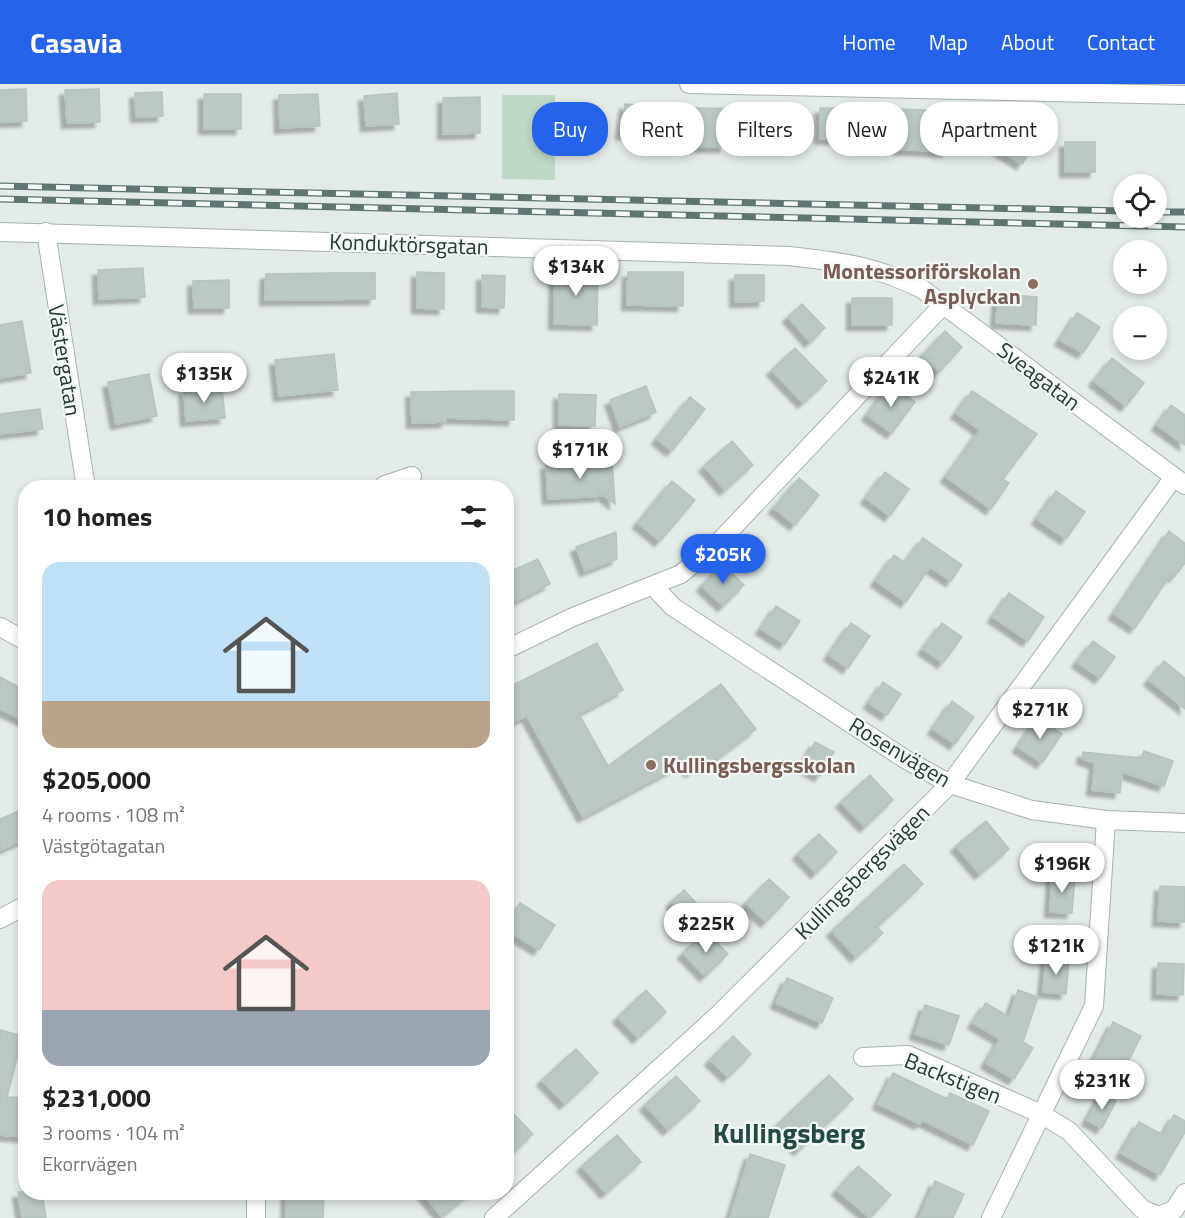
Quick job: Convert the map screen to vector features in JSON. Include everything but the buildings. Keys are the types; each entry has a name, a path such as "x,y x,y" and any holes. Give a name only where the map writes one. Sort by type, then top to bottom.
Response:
{"street":[{"path":"689,84 1091,88 1185,95"},
{"name":"Konduktörsgatan","path":"0,232 789,256 847,262 888,273"},
{"name":"Västergatan","path":"46,232 85,480"},
{"name":"Sveagatan","path":"888,273 922,289 1180,481"},
{"path":"514,646 573,617 681,574 720,541 943,304"},
{"path":"400,480 412,476"},
{"name":"Kullingsbergsvägen","path":"514,1200 716,1017 951,784 1180,481"},
{"name":"Rosenvägen","path":"653,586 673,608 905,759 951,784 1032,810 1106,820 1185,823"},
{"path":"0,627 18,637"},
{"path":"990,1218 1094,1006 1106,820"},
{"path":"0,919 18,909"},
{"name":"Backstigen","path":"863,1057 908,1055 1041,1114 1069,1131 1142,1209 1158,1216 1174,1210 1185,1193"},
{"path":"256,1200 256,1218"},
{"name":"Kullingsbergsvägen","path":"494,1218 514,1200"}],"green space":[{"path":"502,95 555,95 555,102 532,102 532,156 555,156 555,180 502,179"}],"railway":[{"path":"0,186 1113,211"},
{"path":"0,199 1185,227"},
{"path":"1167,212 1185,212"}],"place":[{"name":"Montessoriförskolan Asplyckan","path":"1033,284"},
{"name":"Kullingsbergsskolan","path":"651,765"}],"district":[{"name":"Kullingsberg","path":"789,1133"}]}
